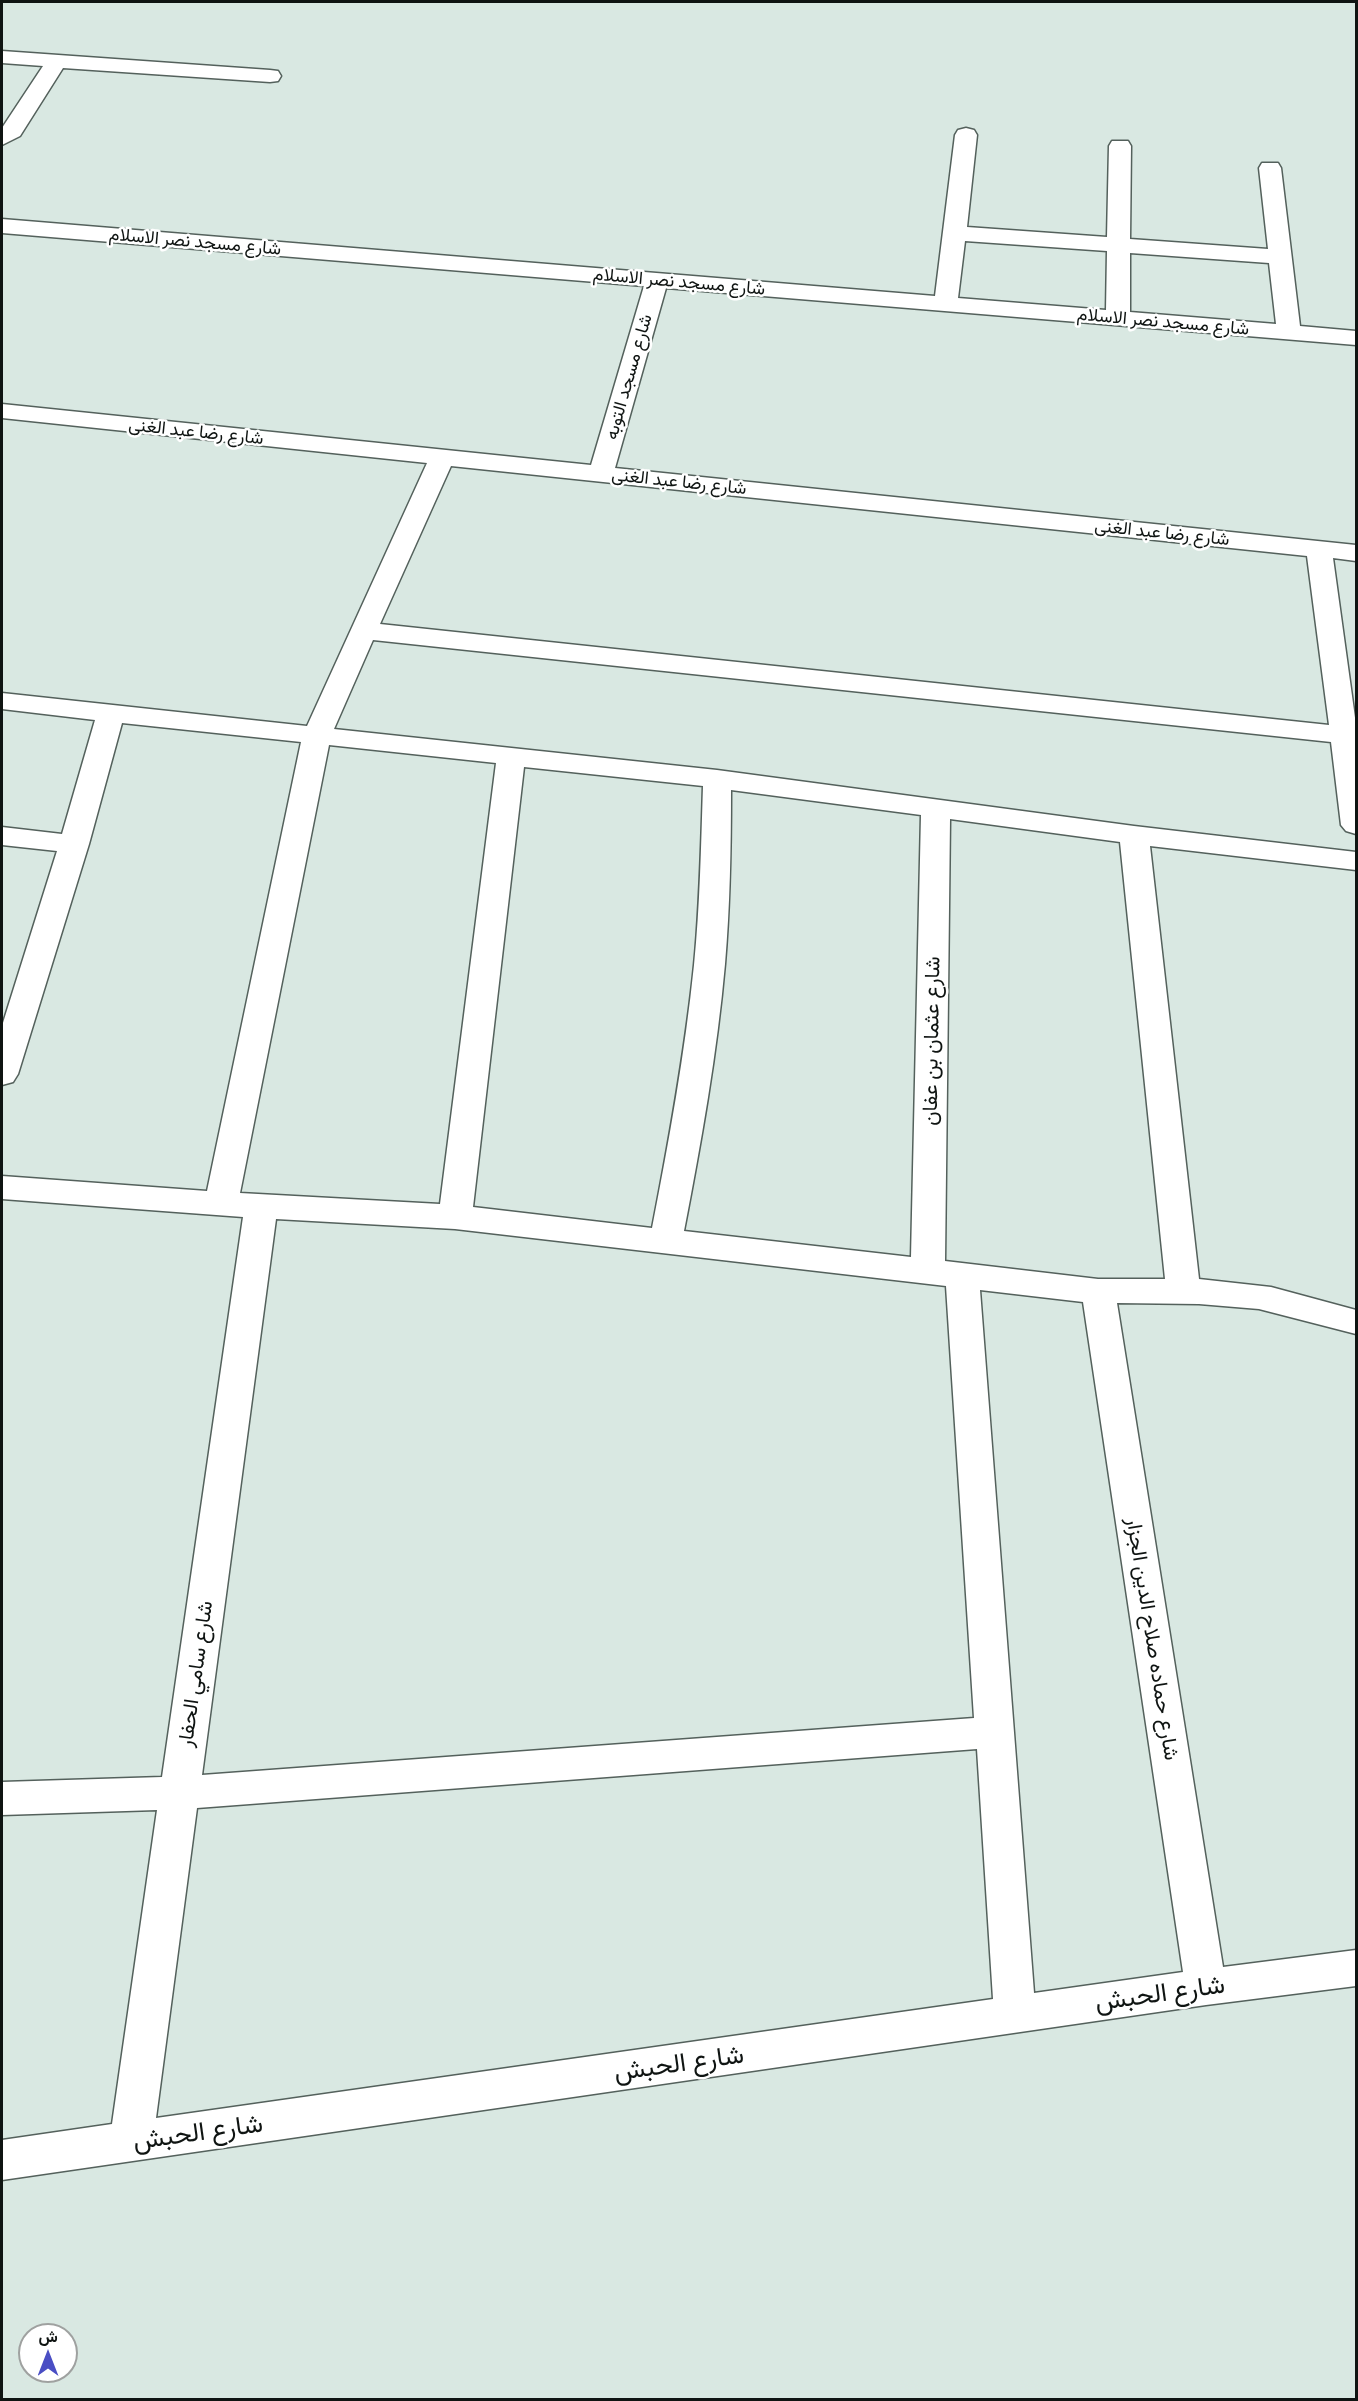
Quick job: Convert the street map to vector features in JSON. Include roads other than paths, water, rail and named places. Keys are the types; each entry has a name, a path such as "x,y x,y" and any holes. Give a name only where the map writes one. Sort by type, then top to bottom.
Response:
{"street":[{"path":"2,57 270,76"},
{"path":"2,138 12,131 56,62"},
{"path":"946,304 966,135"},
{"path":"1118,318 1120,146"},
{"path":"1270,168 1289,332"},
{"name":"شارع مسجد نصر الاسلام","path":"2,226 1356,338"},
{"path":"954,233 1281,257"},
{"name":"شارع مسجد التوبه","path":"601,474 657,280"},
{"name":"شارع رضا عبد الغنى","path":"2,411 1356,554"},
{"path":"221,1204 317,735 366,631 442,458"},
{"path":"1319,549 1356,825"},
{"path":"366,631 1345,735"},
{"path":"2,700 111,714 511,755 717,779 936,810 1356,861"},
{"path":"2,1074 74,844 111,714"},
{"path":"455,1217 511,755"},
{"path":"666,1241 691,1110 707,988 716,875 717,779"},
{"name":"شارع عثمان بن عفان","path":"936,810 945,1274 995,1732 1015,2016"},
{"path":"1134,835 1183,1291"},
{"path":"2,836 74,844"},
{"path":"2,1187 221,1204 455,1217 1098,1291 1183,1291 1257,1297 1356,1322"},
{"name":"شارع سامي الحفار","path":"131,2143 261,1205"},
{"name":"شارع حماده صلاح الدين الجزار","path":"1098,1291 1206,1987"},
{"path":"2,1798 180,1793 995,1732"},
{"name":"شارع الحبش","path":"2,2160 1206,1987 1356,1968"}]}
